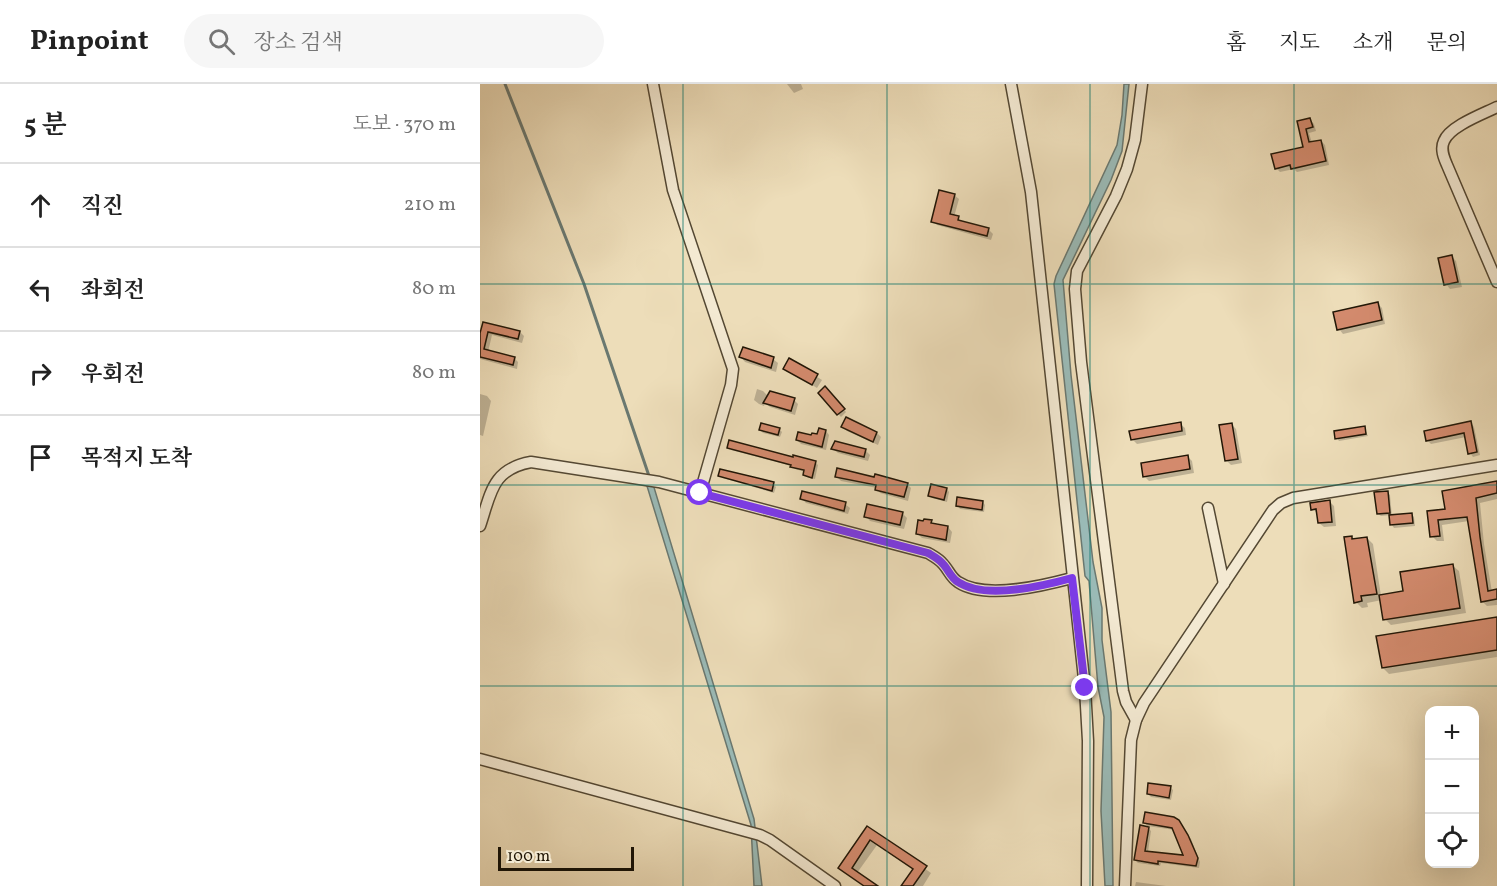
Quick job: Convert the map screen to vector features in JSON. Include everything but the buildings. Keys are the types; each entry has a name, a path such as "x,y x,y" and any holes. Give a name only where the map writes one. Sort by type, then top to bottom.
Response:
{"street":[{"path":"653,84 673,190 733,369 731,385 700,493"},
{"path":"1011,84 1031,192 1085,688 1088,741 1087,886"},
{"path":"1136,720 1123,691 1085,396 1075,289 1077,271 1127,169 1135,140 1142,84"},
{"path":"1497,107 1463,124 1449,134 1444,140 1442,149 1497,282"},
{"path":"480,526 497,478 505,470 518,464 531,462 659,482 928,553 942,562 955,581 968,587 985,590 1017,589 1072,578"},
{"path":"1125,886 1131,740 1136,720 1144,703 1273,510 1281,503 1293,498 1497,465"},
{"path":"1208,508 1224,584"},
{"path":"480,759 760,835 835,886"}],"water":[{"path":"1124,84 1129,84 1122,151 1111,180 1063,280 1071,375 1093,562 1102,608 1102,640 1111,712 1113,886 1105,886 1101,811 1104,717 1098,687 1089,581 1085,576 1054,284 1117,145"},
{"path":"648,482 653,484 754,819 762,886 754,886 751,825 647,486"}],"waterway":[{"path":"505,84 584,284 649,476"}],"route":[{"path":"700,493 928,553 942,562 955,581 968,587 985,590 1017,589 1072,578 1085,688"}]}
